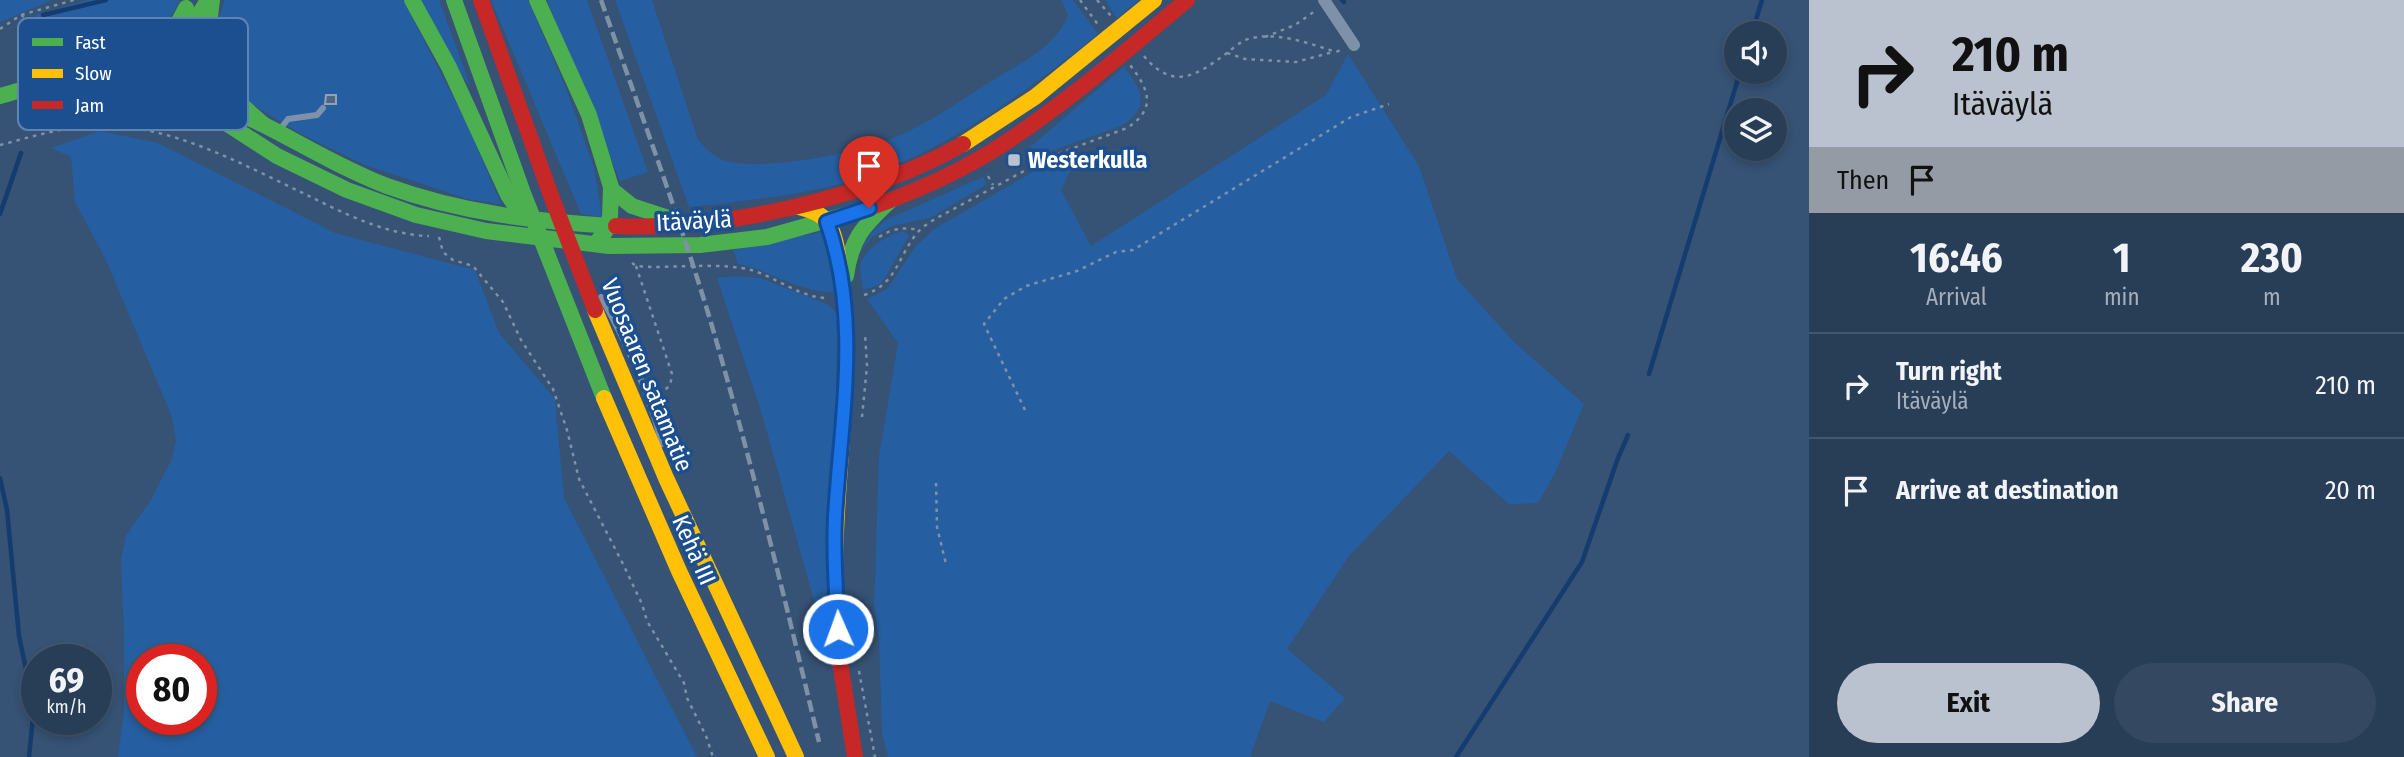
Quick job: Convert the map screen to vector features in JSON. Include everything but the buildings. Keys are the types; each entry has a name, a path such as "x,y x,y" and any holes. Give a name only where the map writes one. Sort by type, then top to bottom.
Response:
{"main road":[{"path":"182,18 190,0"},
{"path":"198,18 210,0"},
{"path":"209,18 210,0"},
{"path":"412,0 449,67 508,195 540,242"},
{"path":"454,0 540,242"},
{"name":"Vuosaaren satamatie","path":"481,0 565,235 679,511 796,757"},
{"path":"537,0 589,114 612,190 632,206 687,224"},
{"name":"Itäväylä","path":"248,118 346,169 440,202 492,215 638,226 726,220 799,206 865,187 934,157 978,134 1049,87 1154,0"},
{"name":"Itäväylä","path":"237,130 313,175 398,212 500,235 609,246 732,243 827,222 890,201 963,167 1010,139 1060,104 1186,0"},
{"path":"0,96 18,91"},
{"path":"248,112 263,124"},
{"path":"596,243 604,237 600,225 612,190"},
{"path":"840,295 855,237 890,201"},
{"path":"799,206 820,215 827,222 834,242 848,347 835,522 835,570 838,648 847,720 855,757"},
{"name":"Kehä III","path":"540,242 594,378 672,559 767,757"}],"street":[{"path":"1326,2 1354,45"}],"lane":[{"path":"279,133 282,124 288,119 317,115 323,108"}],"path":[{"path":"0,29 21,15 74,0"},
{"path":"1080,0 1101,29"},
{"path":"1097,0 1113,18"},
{"path":"1262,38 1295,25 1326,2"},
{"path":"21,15 26,18"},
{"path":"1139,51 1161,73 1177,78 1192,76 1244,41 1262,38 1286,38 1336,52"},
{"path":"1227,53 1245,59 1296,62 1354,45"},
{"path":"863,295 878,290 890,279 920,230 993,186 1052,156 1127,128 1138,121 1146,108 1146,90 1128,62"},
{"path":"1025,410 985,324 1004,299 1026,286 1077,271 1116,252 1133,250 1351,117 1389,104"},
{"path":"0,145 62,130"},
{"path":"144,130 202,148 341,212 377,225 401,233 448,237"},
{"path":"988,176 993,186"},
{"path":"872,243 890,230 905,227 920,230"},
{"path":"439,237 443,253 453,260 473,266 503,302 521,340 553,389 579,479 623,564 647,621 684,683 687,698 713,757"},
{"path":"636,266 672,374 671,385 658,393"},
{"path":"651,267 741,268 760,273 813,296 840,295"},
{"path":"862,422 867,347 863,324"},
{"path":"936,484 937,527 946,564"},
{"path":"858,659 875,757"}],"shaded area":[{"path":"0,0 52,0 0,22"},
{"path":"89,0 180,0 170,18 38,18 35,15"},
{"path":"225,0 403,0 467,124 501,204 468,199 365,165 299,133 248,101 248,18 219,18"},
{"path":"421,0 439,0 471,87 465,80"},
{"path":"491,0 528,0 567,91 594,168 602,217 581,214"},
{"path":"547,0 587,0 648,172 620,181"},
{"path":"615,0 652,0 698,140 709,152 723,160 739,163 760,164 810,159 880,143 908,131 946,110 1046,45 1055,37 1068,15 1061,0 1073,0 1098,34 1008,102 941,143 907,160 872,174 819,189 689,207"},
{"path":"1105,0 1139,0 1117,18"},
{"path":"1348,54 1419,166 1457,279 1513,341 1584,404 1555,473 1538,503 1509,504 1449,451 1349,556 1287,649 1345,698 1324,722 1270,701 1250,757 888,757 882,733 879,639 874,607 879,456 898,343 867,299 888,288 915,247 934,229 1043,166 1070,156 1091,154 1071,169 1061,190 1091,246 1326,95"},
{"path":"1124,67 1136,84 1141,98 1137,112 1131,119 1121,126 1037,156 1030,147"},
{"path":"100,131 158,143 335,233 475,270 499,333 555,399 564,498 697,757 118,757 124,711 121,560 126,535 151,500 172,459 176,441 172,417 106,260 75,202 71,157 51,148"},
{"path":"983,177 987,184 930,218 892,226 872,237 856,256 874,230 886,220"},
{"path":"902,231 909,235 885,278 879,285 863,290 860,267 862,260 883,240"},
{"path":"821,232 825,234 834,292 809,289 738,264 733,250"},
{"path":"717,278 760,278 829,305 837,314 833,671 819,642 815,604 761,411"}],"waterway":[{"path":"43,15 106,0"},
{"path":"1756,21 1762,0"},
{"path":"1649,374 1736,84"},
{"path":"0,214 21,153"},
{"path":"1456,757 1582,562 1628,435"},
{"path":"0,478 7,510 19,636 34,707 29,757"}],"railway":[{"path":"601,0 712,326 768,534 819,742"}],"traffic: fast":[{"path":"197,18 208,0"},
{"path":"210,18 212,0"},
{"path":"412,0 449,67 508,195 521,214"},
{"path":"454,0 523,193 604,398"},
{"path":"537,0 589,115 611,187 610,217 605,232 596,243"},
{"path":"181,18 186,8"},
{"path":"0,96 18,91"},
{"path":"248,111 263,124"},
{"path":"248,117 371,180 415,195 500,215 616,226"},
{"path":"237,130 277,156 347,190 416,215 486,231 609,246 700,245 767,237 863,210"},
{"path":"612,190 632,206 687,224"},
{"path":"846,276 851,252 860,234 890,201"}],"traffic: slow":[{"path":"963,144 1035,97 1154,0"},
{"path":"799,207 818,214 830,227 838,254 845,311 845,385 835,570"},
{"path":"595,310 666,478 796,757"},
{"path":"604,398 679,571 767,757"}],"traffic: jam":[{"path":"481,0 595,310"},
{"path":"863,210 928,185 989,153 1066,99 1187,0"},
{"path":"616,226 703,223 795,207 885,180 963,144"},
{"path":"835,570 840,662 855,757"}],"place":[{"name":"Westerkulla","path":"1014,160"}],"route":[{"path":"838,629 835,522 848,347 845,292 827,222 869,208"}]}
